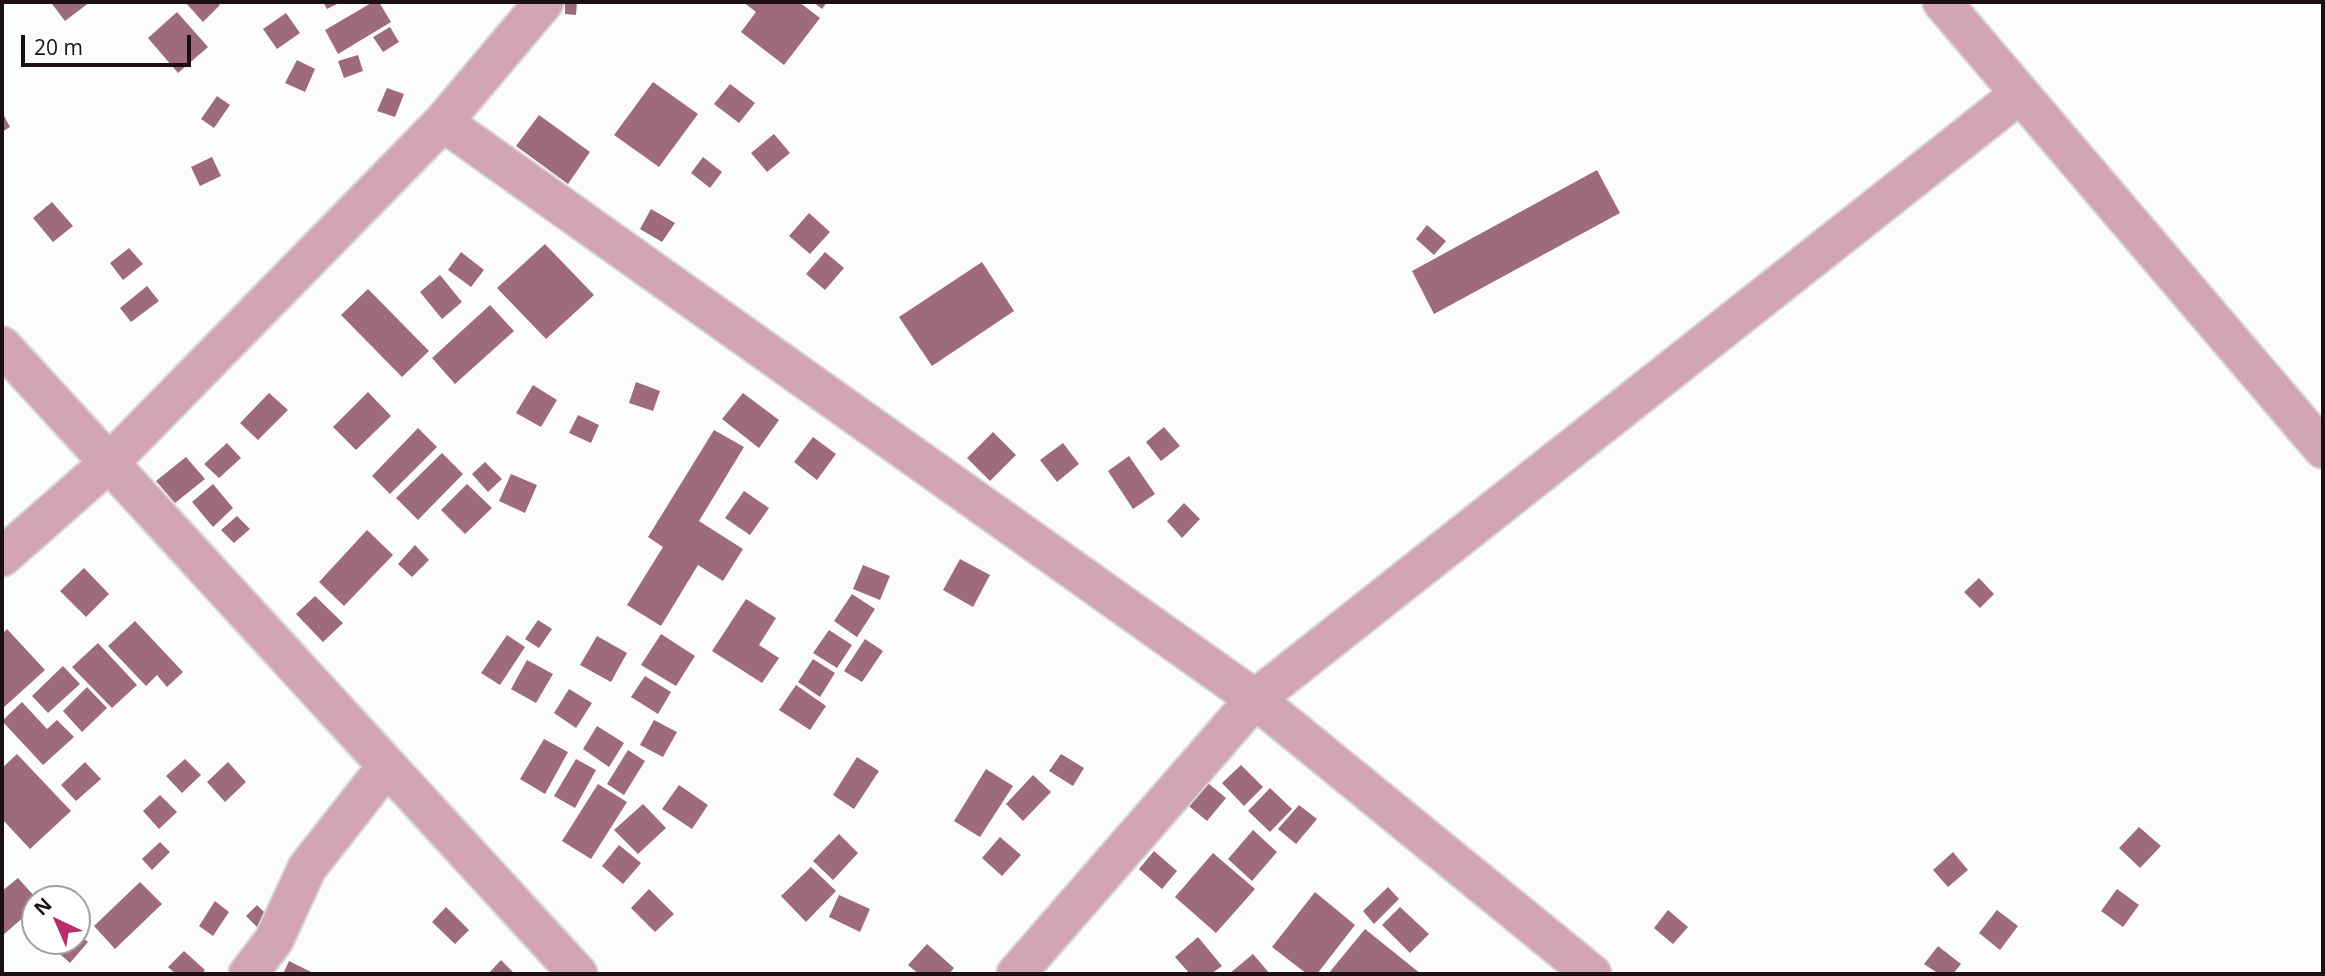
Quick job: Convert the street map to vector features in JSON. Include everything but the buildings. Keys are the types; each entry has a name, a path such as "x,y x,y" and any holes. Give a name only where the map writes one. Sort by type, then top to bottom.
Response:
{"street":[{"path":"2,557 110,462 443,122 544,2"},
{"path":"1942,2 2323,449"},
{"path":"1016,974 1255,699 2020,94"},
{"path":"443,122 1255,699 1592,974"},
{"path":"2,346 578,974"},
{"path":"248,974 274,940 307,868 387,766"}]}
